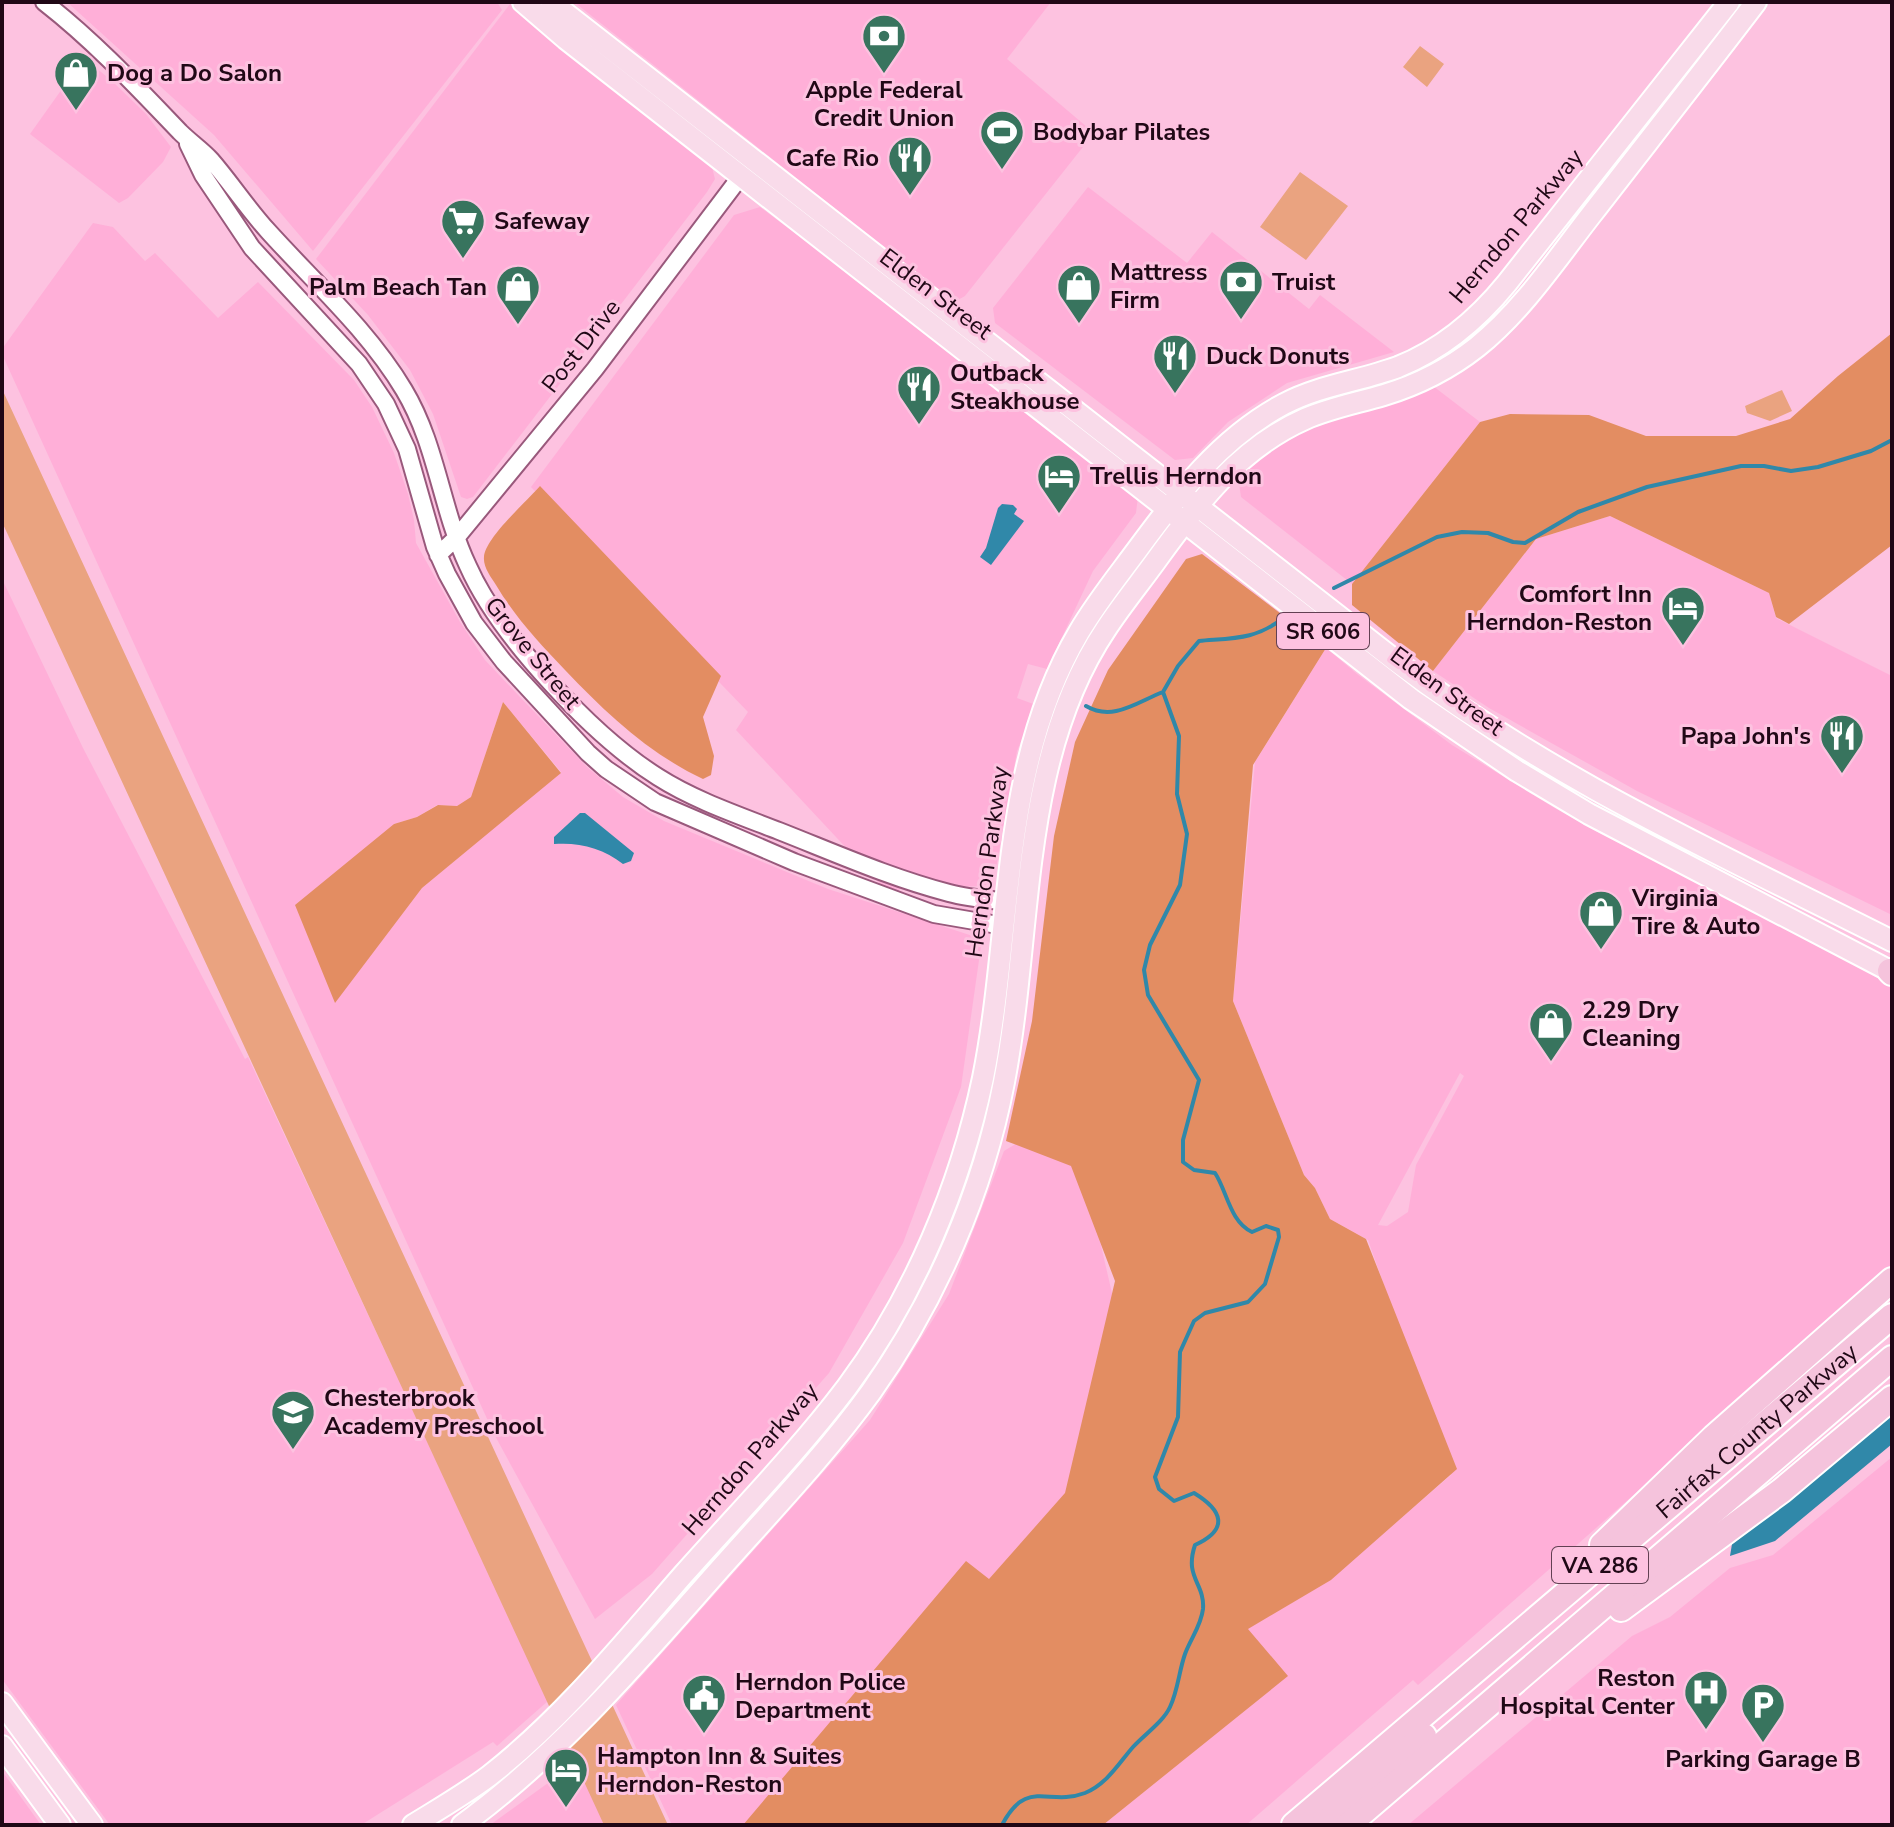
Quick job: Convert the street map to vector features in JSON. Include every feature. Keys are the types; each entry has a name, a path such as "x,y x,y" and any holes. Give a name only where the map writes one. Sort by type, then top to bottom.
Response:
{"highway":[{"path":"1457,1686 1654,1493 1892,1280"},
{"name":"Fairfax County Parkway","path":"1310,1822 1457,1686 1892,1316"},
{"name":"Fairfax County Parkway","path":"1348,1825 1892,1358"},
{"path":"1477,1714 1760,1507 1892,1398"},
{"path":"1310,1822 1530,1643 1539,1634 1548,1611"}],"main road":[{"name":"Elden Street","path":"523,2 566,39 747,168 1180,491 1418,678 1511,741 1627,808 1892,941"},
{"name":"Elden Street","path":"551,2 747,168 1167,509 1411,699 1517,771 1589,814 1891,972"},
{"name":"Herndon Parkway","path":"413,1825 486,1779 555,1716 613,1655 790,1457 859,1369 916,1273 958,1170 986,1063 1020,798 1037,729 1053,685 1082,626 1180,491 1232,438 1266,414 1307,394 1416,358 1439,346 1476,318 1729,2"},
{"name":"Herndon Parkway","path":"462,1825 531,1770 619,1682 827,1447 884,1373 938,1279 976,1186 1003,1086 1042,799 1058,735 1074,691 1105,631 1219,480 1251,451 1278,433 1323,412 1412,386 1451,366 1497,330 1544,275 1756,2"},
{"path":"2,1703 92,1825"},
{"path":"2,1746 60,1825"}],"street":[{"name":"Grove Street","path":"44,2 117,65 183,136 207,155 265,229 388,365 418,416 428,441 467,566 518,644 598,730 661,779 750,820 901,878 954,894 1028,905"},
{"name":"Grove Street","path":"183,136 203,175 252,248 359,364 386,404 407,449 438,555 488,643 588,753 629,786 678,814 934,914 1025,930"},
{"name":"Post Drive","path":"438,555 457,537 595,369 747,168"}],"shaded area":[{"path":"67,2 497,2 502,10 313,251 214,135"},
{"path":"574,2 1051,2 1007,59 1094,133 965,296 956,301 948,298"},
{"path":"510,4 712,167 715,179 473,497 467,499 461,497 433,414 410,370 368,315 316,259"},
{"path":"1420,46 1444,64 1427,87 1403,67"},
{"path":"84,58 146,114 171,147 163,162 128,198 119,203 30,134"},
{"path":"1300,172 1348,206 1306,260 1260,227"},
{"path":"1088,187 1187,263 1212,232 1309,309 1320,295 1394,352 1287,383 1228,422 1193,458 1175,460 995,323 993,308"},
{"path":"760,207 992,381 1138,496 1136,513 1093,571 1047,669 1028,664 1017,698 1036,705 1017,751 995,874 985,886 953,887 911,874 893,898 736,730 748,712 531,487 734,215"},
{"path":"93,223 113,227 145,261 155,253 218,318 258,282 354,380 372,407 394,453 408,494 416,543 460,622 485,660 587,767 623,797 664,821 828,889 982,939 961,1087 903,1243 829,1373 652,1574 595,1619 494,1434 2,349","holes":["503,702 561,772 422,888 334,1003 394,824 417,817 437,805 457,806 471,797"]},
{"path":"1892,333 1892,545 1789,624 1776,617 1769,593 1610,516 1536,539 1433,671 1352,605 1352,584 1480,422 1510,414 1589,415 1646,436 1736,436 1790,419"},
{"path":"1433,386 1480,422 1352,584 1241,497 1238,476 1303,426"},
{"path":"2,389 668,1825 604,1825 2,522"},
{"path":"1782,390 1792,411 1770,421 1747,413 1745,406"},
{"path":"540,486 721,676 703,717 714,756 711,775 703,779 683,769 612,717 537,640 490,575 484,557 491,540"},
{"path":"1610,516 1769,593 1776,618 1892,676 1892,915 1637,791 1489,708 1433,671 1536,539"},
{"path":"1202,554 1326,648 1253,765 1233,1001 1304,1175 1315,1188 1330,1219 1366,1239 1457,1469 1331,1580 1248,1629 1288,1676 1103,1825 743,1825 966,1561 989,1579 1065,1493 1115,1281 1071,1166 1006,1141 1032,1021 1054,836 1075,742 1108,670 1186,559"},
{"path":"2,579 83,748 245,1059 248,1057 548,1701 497,1746 493,1742 361,1825 110,1825 2,1679"},
{"path":"1326,648 1452,745 1553,807 1892,979 1892,1267 1418,1685 1413,1680 1246,1825 1103,1825 1287,1676 1247,1629 1327,1582 1451,1475 1368,1240 1330,1219 1315,1188 1304,1175 1233,1001 1255,762","holes":["1460,1073 1464,1076 1416,1165 1408,1212 1387,1226 1378,1225"]},
{"path":"503,702 561,773 422,888 335,1003 295,905 394,824 417,817 438,805 457,806 471,797"},
{"path":"1070,1111 1120,1328 1065,1506 777,1825 672,1825 616,1705 870,1420 949,1294 1004,1151"},
{"name":"Reston Hospital Center","path":"1892,1457 1892,1825 1408,1825 1632,1636 1670,1617 1730,1568 1773,1555"},
{"path":"577,1762 606,1825 490,1825"},
{"path":"2,1771 41,1825 2,1825"}],"water":[{"path":"1002,504 1013,505 1017,509 1014,514 1024,521 991,565 980,557"},
{"path":"580,813 585,813 634,853 631,861 623,864 599,850 582,845 554,844 554,837"},
{"path":"1892,1410 1892,1444 1775,1541 1730,1556 1732,1544 1809,1485"}],"waterway":[{"path":"1334,588 1437,537 1462,532 1488,533 1525,543 1578,512 1647,487 1741,466 1791,471 1818,467 1871,451 1892,440"},
{"path":"1002,1825 1011,1810 1029,1797 1085,1793 1112,1773 1170,1707 1185,1654 1202,1615 1203,1600 1193,1573 1192,1556 1195,1545 1214,1533 1218,1519 1216,1513 1194,1493 1174,1501 1159,1489 1155,1477 1178,1417 1180,1352 1194,1321 1205,1313 1248,1302 1265,1284 1279,1237 1278,1230 1266,1226 1252,1232 1245,1227 1234,1214 1215,1173 1194,1170 1183,1162 1183,1140 1199,1080 1148,995 1144,970 1150,945 1180,885 1187,834 1177,794 1179,736 1163,692 1178,666 1199,641 1253,634 1283,618"},
{"path":"1086,706 1106,712 1115,711 1163,692"}],"place":[{"name":"Apple Federal Credit Union","path":"884,75"},
{"name":"Dog a Do Salon","path":"76,112"},
{"name":"Bodybar Pilates","path":"1002,171"},
{"name":"Cafe Rio","path":"910,197"},
{"name":"Safeway","path":"463,260"},
{"name":"Truist","path":"1241,321"},
{"name":"Mattress Firm","path":"1079,325"},
{"name":"Palm Beach Tan","path":"518,326"},
{"name":"Duck Donuts","path":"1175,395"},
{"name":"Outback Steakhouse","path":"919,426"},
{"name":"Trellis Herndon","path":"1059,515"},
{"name":"Comfort Inn Herndon-Reston","path":"1683,647"},
{"name":"Papa John's","path":"1842,775"},
{"name":"Virginia Tire & Auto","path":"1601,951"},
{"name":"2.29 Dry Cleaning","path":"1551,1063"},
{"name":"Chesterbrook Academy Preschool","path":"293,1451"},
{"name":"Reston Hospital Center","path":"1706,1731"},
{"name":"Herndon Police Department","path":"704,1735"},
{"name":"Parking Garage B","path":"1763,1744"},
{"name":"Hampton Inn & Suites Herndon-Reston","path":"566,1809"}]}
